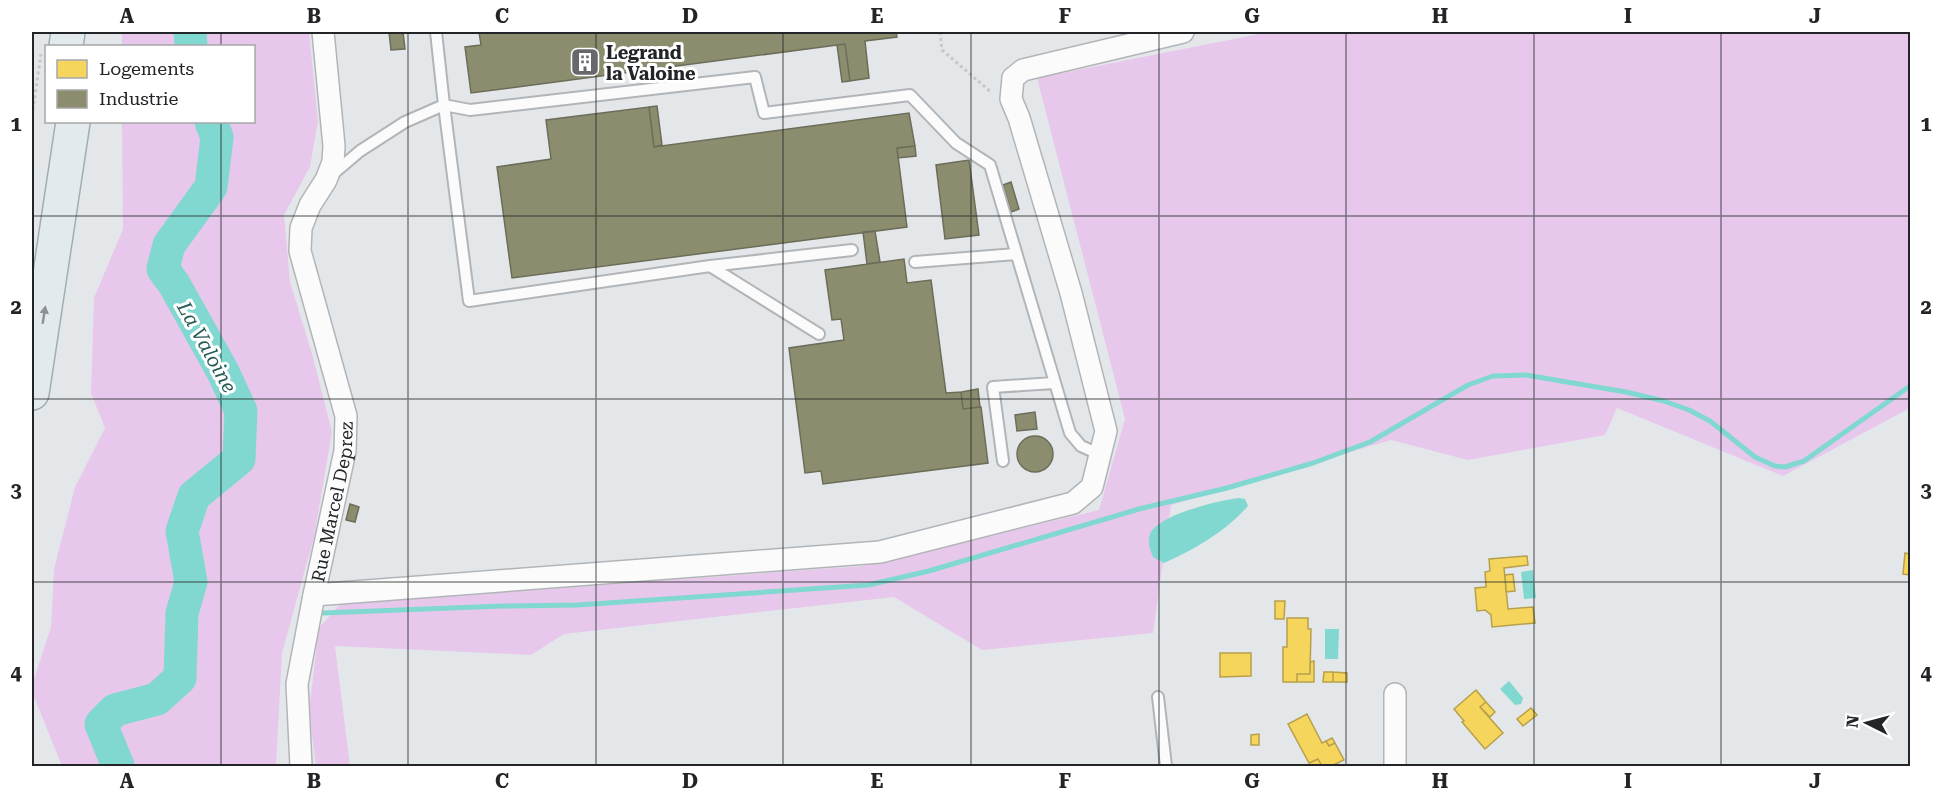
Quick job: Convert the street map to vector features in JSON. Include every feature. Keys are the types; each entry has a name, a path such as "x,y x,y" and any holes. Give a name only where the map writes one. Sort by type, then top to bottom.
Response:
{"main road":[{"path":"57,45 68,32"},
{"path":"32,263 54,123"},
{"path":"32,393 73,123"}],"street":[{"name":"Rue Marcel Deprez","path":"301,766 297,684 345,451 346,416 300,251 301,228 310,205 326,180 333,162 334,146 323,32"},
{"path":"314,595 880,552 1073,503 1092,487 1106,431 1071,293 1019,118 1011,99 1013,78 1023,70 1183,32"},
{"path":"1395,694 1395,766"}],"lane":[{"path":"436,32 469,301 710,266 852,250"},
{"path":"326,180 360,150 405,122 444,105 470,110 755,77 764,113 910,95 956,143 990,165 1070,434 1081,446 1101,455"},
{"path":"915,262 1016,254"},
{"path":"710,266 819,334"},
{"path":"1003,461 993,387 1054,382"},
{"path":"1158,697 1166,766"}],"path":[{"path":"940,32 942,50 991,92 1011,99"},
{"path":"32,116 45,75"}],"shaded area":[{"path":"122,32 309,32 318,121 310,167 284,215 290,282 313,357 332,432 314,537 282,653 276,766 62,766 32,692 32,685 51,627 54,569 75,487 105,428 91,393 94,298 123,229 122,123 255,123 255,45 122,45"},
{"path":"1269,32 1910,32 1910,408 1783,476 1617,408 1605,435 1468,460 1391,440 1171,505 1153,633 982,650 894,597 564,634 531,655 335,646 350,766 316,766 309,711 319,628 340,604 863,566 1099,510 1125,419 1037,78"}],"water":[{"path":"1239,498 1245,499 1248,506 1230,524 1209,539 1164,563 1153,557 1149,537 1155,527 1176,515 1204,505"},
{"path":"1533,570 1536,598 1524,599 1521,572"},
{"path":"1325,629 1339,629 1338,659 1325,659"},
{"path":"1509,681 1523,698 1521,704 1515,705 1500,689"}],"building: Logements":[{"path":"1905,553 1910,554 1910,575 1903,574"},
{"path":"1527,556 1528,565 1504,568 1508,609 1533,607 1535,623 1492,627 1491,615 1485,610 1477,611 1475,588 1486,587 1485,572 1490,571 1489,559"},
{"path":"1513,574 1515,591 1506,592 1505,575"},
{"path":"1275,601 1285,601 1284,619 1275,619"},
{"path":"1287,618 1308,618 1308,629 1311,629 1310,674 1297,674 1297,682 1283,682 1283,647 1287,647"},
{"path":"1220,653 1251,653 1251,676 1220,677"},
{"path":"1314,661 1314,682 1297,682 1297,674 1310,674 1310,662"},
{"path":"1324,672 1333,672 1333,682 1323,682"},
{"path":"1333,672 1347,673 1347,682 1333,682"},
{"path":"1476,690 1486,702 1480,707 1503,733 1485,749 1454,709"},
{"path":"1486,702 1495,712 1490,717 1480,707"},
{"path":"1531,708 1537,715 1523,726 1517,719"},
{"path":"1307,714 1322,743 1326,741 1329,746 1335,743 1344,760 1331,766 1322,766 1318,759 1309,763 1288,724"},
{"path":"1259,734 1259,745 1251,745 1251,735"},
{"path":"1332,738 1335,743 1329,746 1326,741"},
{"path":"1318,759 1322,766 1311,766 1309,763"}],"building: Industrie":[{"path":"389,32 403,32 405,49 391,50"},
{"name":"Legrand la Valoine","path":"479,32 896,32 897,37 865,41 869,78 850,81 845,44 471,93 465,47 481,45"},
{"path":"845,44 850,81 842,82 837,45"},
{"path":"657,106 662,145 654,147 649,107"},
{"path":"649,107 654,147 909,113 915,146 897,148 907,227 512,278 497,167 551,159 546,120"},
{"path":"915,146 916,156 898,158 897,148"},
{"path":"969,160 979,235 945,239 936,165"},
{"path":"1011,182 1019,209 1011,212 1003,185"},
{"path":"875,231 880,262 867,264 863,232"},
{"path":"904,259 907,283 931,280 946,393 961,392 963,409 981,407 988,463 823,484 821,471 805,473 789,348 844,340 841,319 832,320 825,270"},
{"path":"978,389 980,407 963,409 961,392"},
{"path":"1035,412 1037,429 1017,431 1015,415"},
{"path":"1035,436 1048,441 1053,454 1048,467 1035,472 1022,467 1017,454 1022,441"},
{"path":"350,504 359,507 355,522 346,520"}],"waterway":[{"name":"La Valoine","path":"190,32 191,45"},
{"name":"La Valoine","path":"118,766 101,724 115,710 157,699 180,678 182,613 191,582 182,531 194,496 239,459 241,411 223,372 174,284 163,269 169,245 211,187 217,137 211,123"},
{"path":"323,613 578,605 868,585 929,571 1139,509 1227,488 1313,463 1370,442 1468,385 1493,376 1526,375 1626,392 1664,401 1710,421 1755,457 1775,466 1785,467 1804,461 1910,386"}],"place":[{"name":"Legrand la Valoine","path":"585,62"}]}
